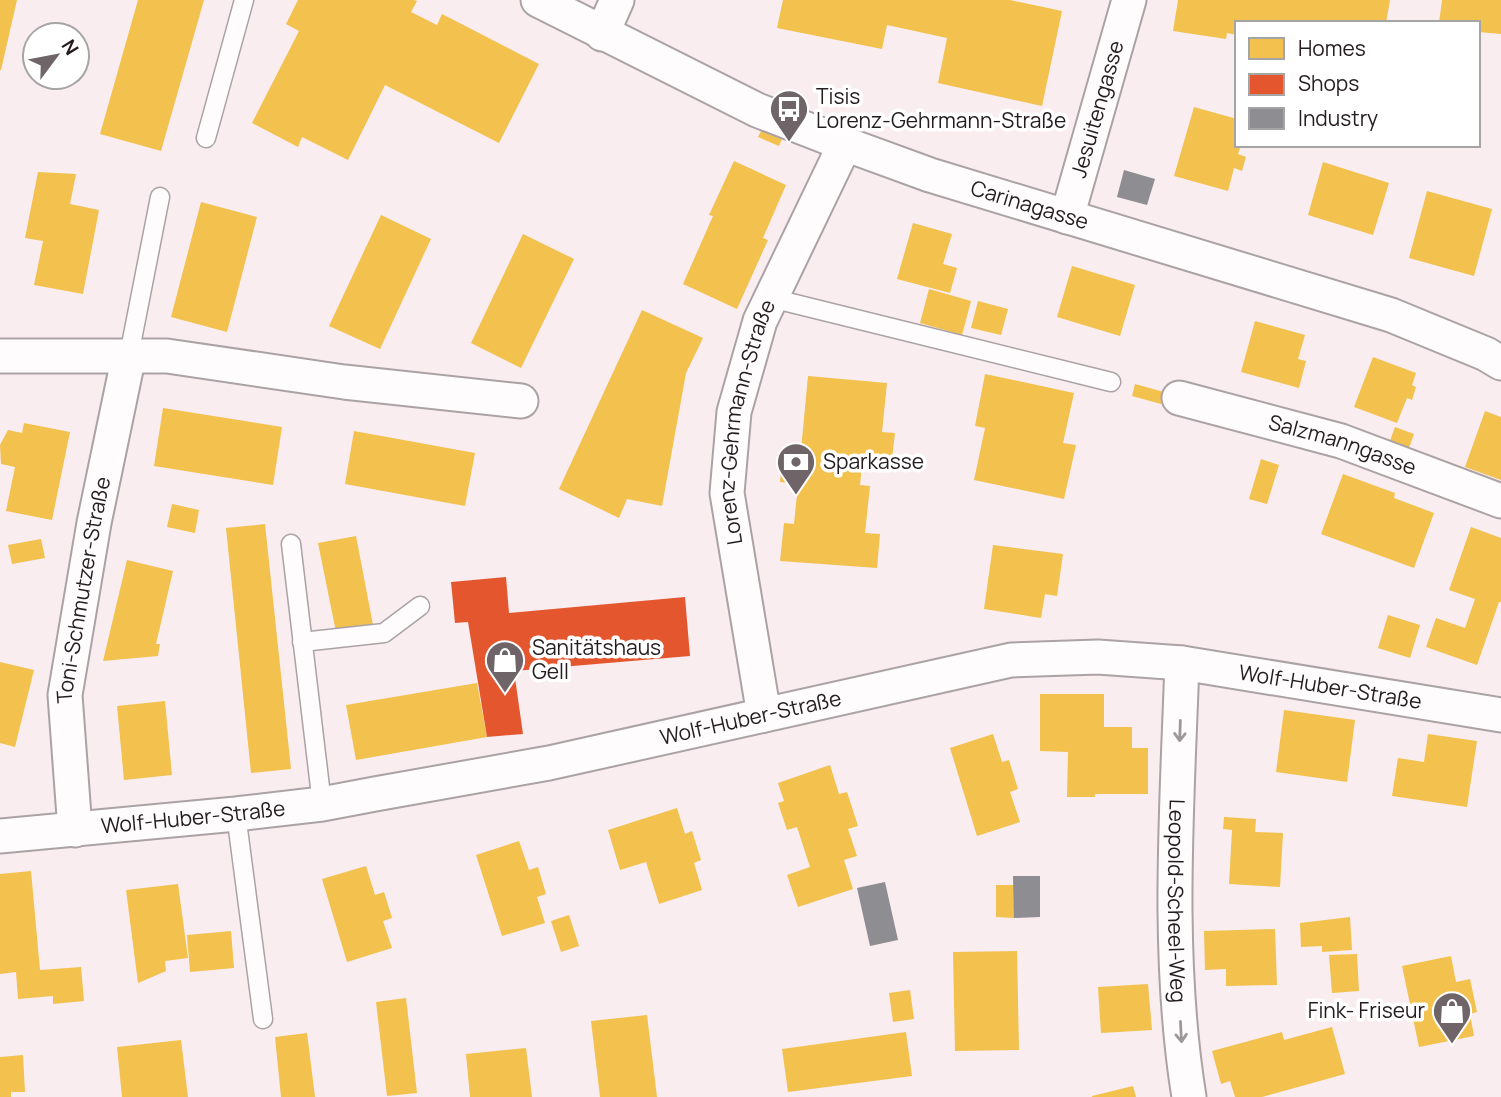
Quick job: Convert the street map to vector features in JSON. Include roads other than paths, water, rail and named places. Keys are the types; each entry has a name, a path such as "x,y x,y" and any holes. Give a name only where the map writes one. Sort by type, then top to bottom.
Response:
{"street":[{"name":"Carinagasse","path":"538,0 757,110 845,144 930,175 1391,315 1486,354 1501,363"},
{"path":"602,34 617,0"},
{"name":"Jesuitengasse","path":"1067,217 1129,0"},
{"name":"Lorenz-Gehrmann-Straße","path":"764,715 727,493 734,412 760,321 845,144"},
{"name":"Toni-Schmutzer-Straße","path":"75,830 65,695 94,523 129,355"},
{"path":"0,356 167,356 344,382 521,401"},
{"name":"Salzmanngasse","path":"1179,398 1340,442 1501,501"},
{"name":"Wolf-Huber-Straße","path":"0,836 322,804 549,763 1011,660 1098,657 1182,663 1501,715"},
{"name":"Leopold-Scheel-Weg","path":"1182,663 1174,890 1183,1060 1189,1097"}],"lane":[{"path":"206,138 243,0"},
{"name":"Toni-Schmutzer-Straße","path":"129,355 160,197"},
{"path":"771,298 1111,382"},
{"path":"291,544 322,804"},
{"path":"302,642 384,633 420,606"},
{"path":"236,814 263,1019"}],"place":[{"name":"Tisis Lorenz-Gehrmann-Straße","path":"789,143"},
{"name":"Sparkasse","path":"796,496"},
{"name":"Sanitätshaus Gell","path":"505,694"},
{"name":"Fink- Friseur","path":"1452,1045"}]}
